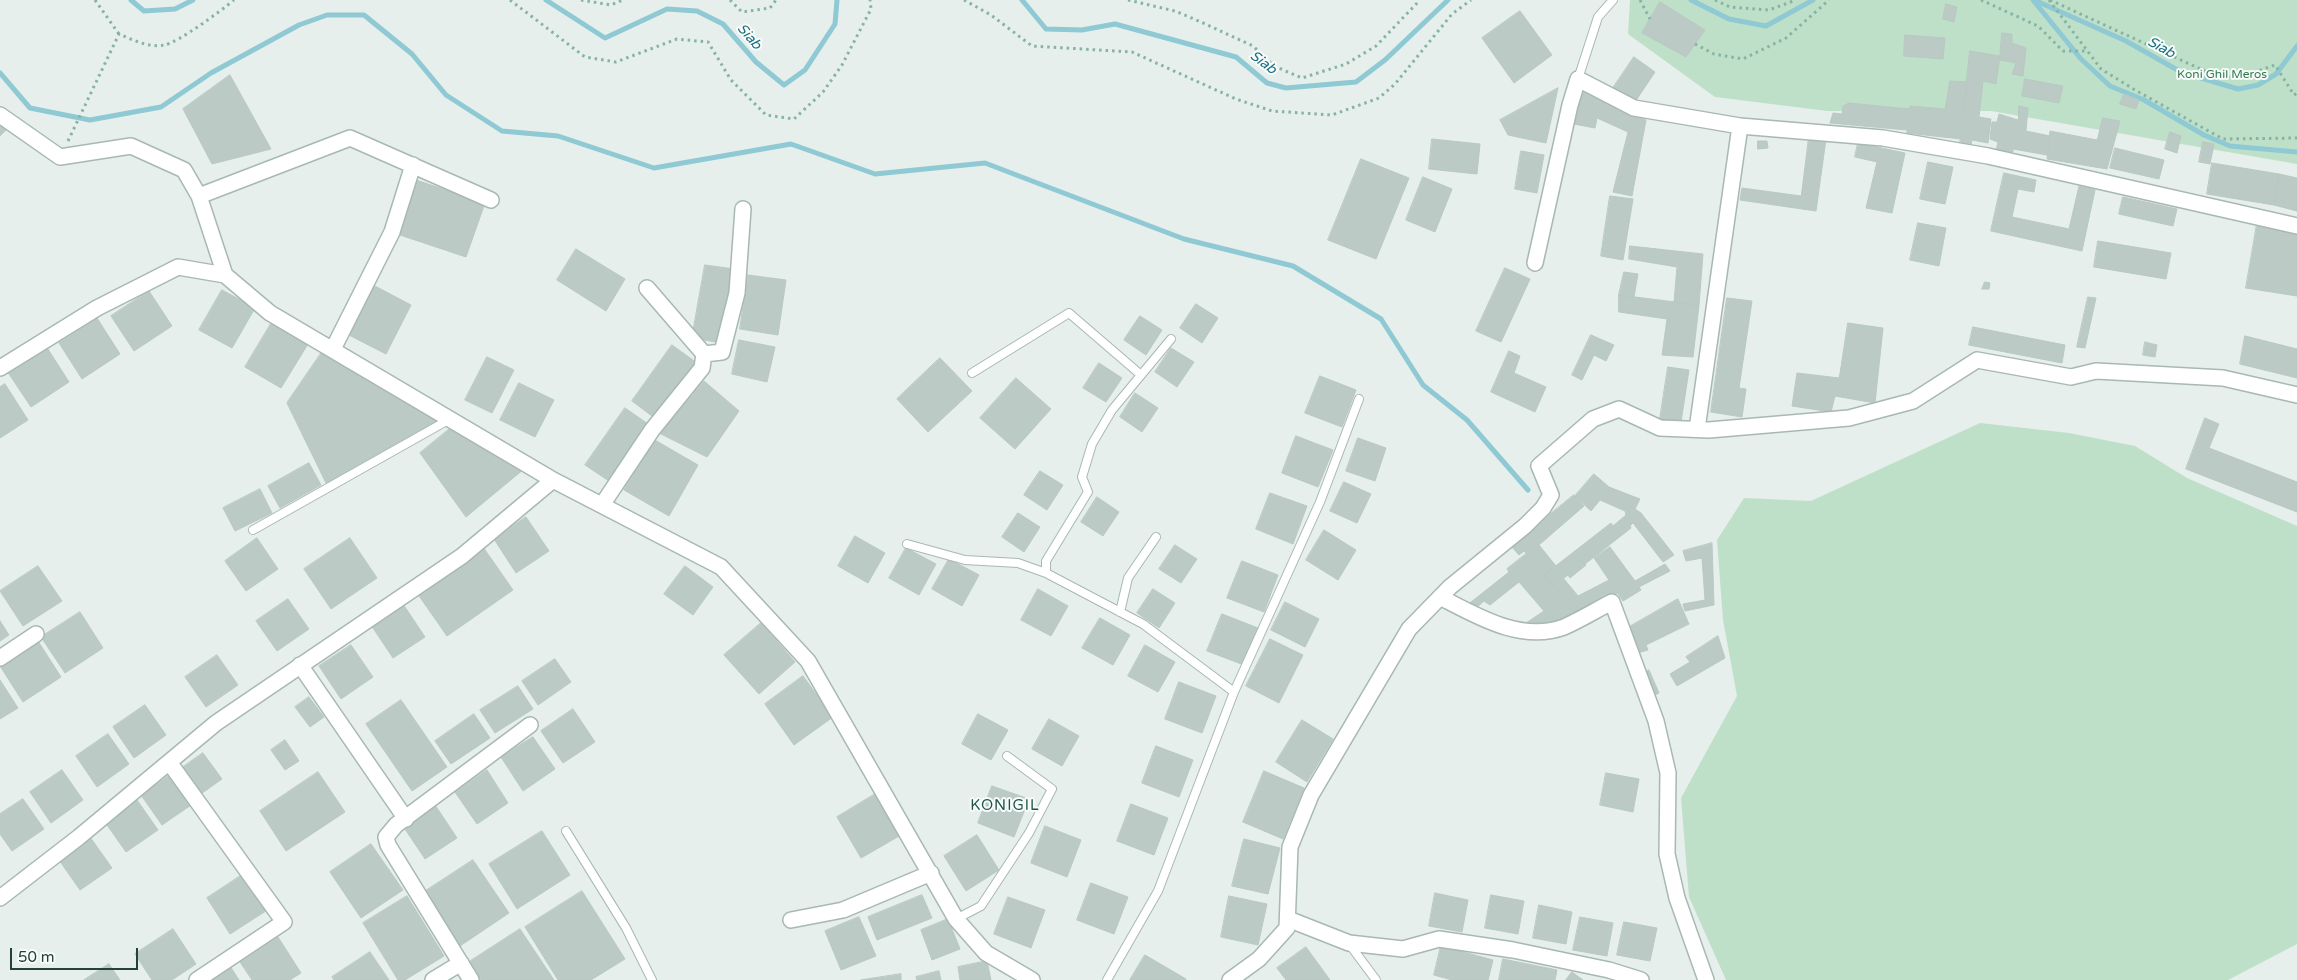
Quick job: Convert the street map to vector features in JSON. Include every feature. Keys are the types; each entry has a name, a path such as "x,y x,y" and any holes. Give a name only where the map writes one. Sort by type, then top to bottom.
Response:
{"street":[{"path":"1535,263 1570,105 1578,79 1634,108 1740,126 1883,138 1988,156 2297,226"},
{"path":"0,115 60,158 131,146 184,170 199,196 226,276"},
{"path":"1698,430 1740,126"},
{"path":"199,196 350,138 491,200"},
{"path":"333,350 392,232 413,165"},
{"path":"704,354 722,352 737,293 743,209"},
{"path":"0,368 97,308 178,267 226,276 270,313 553,480 721,567 808,661 956,919 986,953 1032,980"},
{"path":"602,505 652,430 702,368 704,354 647,288"},
{"path":"1230,980 1259,960 1287,928 1290,847 1310,795 1409,629 1450,587 1525,526 1543,508 1551,495 1539,466 1593,419 1620,409 1660,428 1698,430 1849,418 1913,401 1977,360 2071,377 2096,371 2223,378 2297,395"},
{"path":"0,898 79,837 216,722 462,556 553,480"},
{"path":"1440,597 1489,622 1538,632 1563,627 1612,602 1656,721 1668,773 1667,854 1677,898 1706,980"},
{"path":"0,658 36,634"},
{"path":"300,665 406,819"},
{"path":"471,980 388,845 386,837 390,831 530,725"},
{"path":"169,762 284,922 197,980"},
{"path":"791,920 843,910 931,873"},
{"path":"1288,919 1349,943 1402,949 1439,939 1532,954 1609,970 1642,980"},
{"path":"433,980 461,963"}],"lane":[{"path":"1578,79 1598,17 1613,0"},
{"path":"972,373 1069,313 1141,375"},
{"path":"1046,573 1046,561 1088,492 1082,477 1092,444 1112,410 1171,339"},
{"path":"1108,980 1158,890 1234,692 1320,502 1359,399"},
{"path":"253,530 450,419"},
{"path":"1120,612 1128,578 1156,537"},
{"path":"906,544 965,560 1018,563 1046,573 1143,624 1234,692"},
{"path":"956,919 981,906 1029,833 1052,790 1007,756"},
{"path":"566,831 626,928 652,980"},
{"path":"1349,943 1376,980"}],"path":[{"path":"95,0 119,34 140,44 165,45 213,17 234,0"},
{"path":"510,0 585,57 616,62 677,39 708,42 731,80 766,115 794,119 823,92 842,65 871,9 870,0"},
{"path":"581,0 610,5 623,0"},
{"path":"730,0 742,12 770,8 776,0"},
{"path":"964,0 991,15 1032,46 1132,52 1236,99 1272,111 1332,115 1379,98 1395,84 1452,14 1471,0"},
{"path":"1128,0 1175,11 1201,22 1253,46 1274,66 1302,78 1346,64 1376,46 1420,0"},
{"path":"1640,0 1650,19"},
{"path":"1715,0 1730,7 1770,10 1796,0"},
{"path":"1695,44 1714,54 1743,59 1786,38 1829,0"},
{"path":"1981,0 2038,26 2063,51 2088,52"},
{"path":"2050,0 2101,69 2223,139 2297,138"},
{"path":"2050,0 2218,77 2241,77 2275,65 2294,94 2297,93"},
{"path":"76,124 119,34"}],"green space":[{"name":"Koni Ghil Meros","path":"1630,0 2297,0 2297,164 1991,111 1827,111 1715,97 1628,34"},
{"path":"1980,423 2069,433 2135,446 2187,478 2297,526 2297,944 2228,980 1726,980 1689,897 1681,798 1737,696 1723,620 1717,540 1744,498 1811,501"}],"building":[{"path":"1660,2 1705,30 1686,57 1642,33"},
{"path":"1946,4 1957,7 1954,22 1943,19"},
{"path":"1520,11 1552,55 1514,83 1482,38"},
{"path":"2002,33 2012,34 2012,43 2026,48 2023,76 2012,74 2016,63 2000,60"},
{"path":"1905,35 1945,38 1943,59 1904,56"},
{"path":"1970,51 2000,56 1996,84 1983,81 1979,117 1991,119 1988,143 1972,140 1971,145 1960,144"},
{"path":"1634,57 1655,72 1635,102 1613,88"},
{"path":"230,75 271,149 212,164 183,109"},
{"path":"2025,79 2063,86 2059,103 2022,96"},
{"path":"1950,81 1967,82 1961,139 1907,133 1907,130 1830,123 1833,113 1842,114 1843,106 1849,103 1909,109 1910,106 1945,109"},
{"path":"1558,88 1546,143 1508,135 1500,120"},
{"path":"1583,90 1646,120 1632,196 1613,192 1628,132 1597,118 1595,128 1574,124 1579,107 1576,107"},
{"path":"2124,94 2139,100 2136,109 2120,104"},
{"path":"2019,106 2028,108 2026,131 2050,136 2047,155 2013,149 2013,152 1996,151 1998,142 1990,139 1992,122 1997,122 1999,114 2018,120"},
{"path":"2103,118 2120,121 2107,169 2047,159 2050,131 2097,140"},
{"path":"0,125 6,130 0,136"},
{"path":"2170,132 2181,136 2177,153 2165,149"},
{"path":"1809,137 1826,139 1816,211 1740,200 1742,188 1801,196"},
{"path":"1432,139 1480,144 1477,174 1429,169"},
{"path":"1758,141 1767,141 1768,148 1758,149"},
{"path":"2203,142 2214,144 2210,164 2199,162"},
{"path":"1858,143 1905,153 1892,213 1866,208 1877,162 1855,157"},
{"path":"2115,148 2164,160 2159,179 2110,168"},
{"path":"1521,151 1544,155 1537,193 1515,189"},
{"path":"1361,159 1409,178 1376,259 1328,240"},
{"path":"1928,162 1953,167 1945,204 1920,199"},
{"path":"2212,163 2279,174 2274,205 2207,194"},
{"path":"2004,173 2036,180 2034,192 2018,189 2012,217 2069,229 2079,186 2095,190 2082,251 1991,231"},
{"path":"2279,174 2297,178 2297,211 2274,205"},
{"path":"1423,177 1452,189 1435,232 1406,220"},
{"path":"416,180 485,203 466,257 397,234"},
{"path":"1610,196 1633,199 1623,260 1601,256"},
{"path":"2123,197 2177,209 2173,226 2119,214"},
{"path":"1918,223 1946,228 1939,266 1910,260"},
{"path":"2257,224 2297,231 2297,296 2246,288"},
{"path":"2098,241 2171,253 2166,279 2094,267"},
{"path":"1630,246 1703,254 1699,305 1674,302 1677,267 1629,259"},
{"path":"576,249 625,279 606,311 557,280"},
{"path":"705,265 734,269 722,343 692,338"},
{"path":"1505,268 1530,279 1501,342 1476,331"},
{"path":"1624,272 1638,274 1634,297 1619,295"},
{"path":"748,275 786,280 778,335 740,329"},
{"path":"1985,282 1990,283 1989,289 1982,289"},
{"path":"373,285 411,305 386,354 347,334"},
{"path":"222,290 255,308 232,348 199,330"},
{"path":"149,291 172,326 134,351 111,316"},
{"path":"1619,295 1699,305 1693,357 1662,355 1667,319 1619,312"},
{"path":"2088,297 2096,298 2085,348 2077,347"},
{"path":"1727,298 1752,301 1739,388 1746,389 1742,417 1711,412"},
{"path":"1196,304 1218,318 1202,343 1180,328"},
{"path":"1140,316 1162,330 1146,355 1124,340"},
{"path":"97,318 120,354 82,379 59,343"},
{"path":"272,322 308,344 281,388 245,367"},
{"path":"1848,323 1883,328 1875,403 1835,396 1831,412 1792,406 1797,373 1839,378"},
{"path":"1973,327 2065,345 2062,363 1969,345"},
{"path":"1591,335 1614,345 1606,361 1594,355 1582,380 1572,375"},
{"path":"2245,336 2297,349 2297,378 2240,364"},
{"path":"739,340 775,347 767,382 732,374"},
{"path":"2145,342 2157,345 2155,357 2143,355"},
{"path":"672,345 697,363 656,419 632,401"},
{"path":"46,346 69,382 31,407 7,371"},
{"path":"1171,348 1194,362 1177,387 1155,372"},
{"path":"1509,351 1520,356 1514,373 1546,387 1535,412 1491,392"},
{"path":"322,352 437,421 326,483 287,403"},
{"path":"487,357 514,370 492,413 465,400"},
{"path":"940,358 972,391 928,432 897,399"},
{"path":"1099,363 1122,378 1106,402 1083,388"},
{"path":"1668,367 1689,370 1681,422 1660,419"},
{"path":"1320,376 1356,390 1342,427 1305,413"},
{"path":"1016,378 1051,409 1015,449 980,418"},
{"path":"704,381 739,411 707,457 659,433"},
{"path":"519,383 554,400 535,437 500,420"},
{"path":"5,384 28,420 0,438 0,387"},
{"path":"1135,393 1158,408 1142,432 1120,417"},
{"path":"625,408 651,426 612,483 585,465"},
{"path":"2205,418 2219,424 2209,448 2297,482 2297,512 2186,469"},
{"path":"452,427 524,469 466,517 420,453"},
{"path":"1296,436 1333,450 1318,487 1282,473"},
{"path":"1358,438 1386,448 1375,481 1346,471"},
{"path":"653,439 698,465 669,516 624,490"},
{"path":"309,463 321,485 280,508 268,486"},
{"path":"1040,471 1063,485 1047,510 1024,495"},
{"path":"1594,474 1609,487 1640,499 1635,509 1641,513 1674,555 1663,562 1633,523 1630,526 1631,528 1570,578 1568,575 1554,586 1544,575 1611,523 1613,526 1626,515 1625,511 1600,500 1591,511 1575,496"},
{"path":"1344,482 1371,494 1357,523 1330,511"},
{"path":"260,489 272,513 235,531 223,508"},
{"path":"1270,493 1307,506 1293,544 1256,529"},
{"path":"1574,495 1584,506 1539,545 1556,566 1544,575 1524,551 1519,555 1511,546"},
{"path":"1097,497 1119,512 1103,536 1081,522"},
{"path":"1018,513 1040,527 1024,552 1002,537"},
{"path":"526,517 549,551 516,573 494,539"},
{"path":"1324,530 1356,550 1338,580 1306,560"},
{"path":"855,536 885,553 868,583 838,566"},
{"path":"257,538 278,569 246,591 225,561"},
{"path":"350,538 377,578 331,609 304,569"},
{"path":"1712,543 1714,605 1685,611 1683,604 1705,600 1702,558 1686,561 1683,551"},
{"path":"1175,545 1197,559 1181,583 1159,569"},
{"path":"483,547 513,590 447,636 417,593"},
{"path":"1610,547 1635,581 1665,564 1670,571 1639,587 1641,590 1623,601 1594,558"},
{"path":"906,548 936,564 919,595 889,578"},
{"path":"1526,554 1578,614 1562,623 1534,629 1526,623 1544,611 1519,582 1490,605 1484,601 1475,609 1466,606 1509,572 1507,569"},
{"path":"949,559 979,575 962,606 932,589"},
{"path":"1242,561 1278,575 1264,612 1227,598"},
{"path":"38,566 62,601 23,626 0,591"},
{"path":"685,566 713,587 693,615 664,594"},
{"path":"1564,579 1578,596 1609,580 1618,593 1578,614 1554,586"},
{"path":"1038,589 1068,606 1051,636 1021,620"},
{"path":"1153,589 1175,603 1159,628 1137,613"},
{"path":"288,599 309,629 277,651 256,621"},
{"path":"1678,599 1689,624 1646,645 1648,650 1634,654 1624,630"},
{"path":"1285,602 1319,619 1305,647 1271,630"},
{"path":"403,604 425,637 393,658 371,625"},
{"path":"80,612 103,648 65,673 41,637"},
{"path":"1222,614 1258,628 1244,665 1207,651"},
{"path":"1100,618 1130,635 1113,665 1082,648"},
{"path":"0,621 9,635 0,641"},
{"path":"761,623 795,662 759,694 724,655"},
{"path":"1718,636 1725,658 1677,686 1670,674 1690,662 1686,657"},
{"path":"1270,639 1303,655 1279,703 1246,686"},
{"path":"38,641 61,677 23,702 0,666"},
{"path":"351,645 373,677 341,699 319,666"},
{"path":"1145,645 1175,662 1158,692 1128,676"},
{"path":"217,655 238,685 206,707 185,677"},
{"path":"555,659 571,682 538,705 522,681"},
{"path":"1649,670 1659,693 1651,697 1641,674"},
{"path":"803,676 833,717 794,745 765,704"},
{"path":"0,680 18,708 0,719"},
{"path":"1179,682 1216,696 1202,733 1165,719"},
{"path":"518,686 533,709 495,733 480,710"},
{"path":"309,697 324,717 310,727 295,707"},
{"path":"401,700 447,767 412,791 366,724"},
{"path":"145,705 166,735 134,758 113,727"},
{"path":"573,709 595,742 563,763 541,731"},
{"path":"474,714 490,738 451,764 435,741"},
{"path":"978,714 1008,730 991,760 962,744"},
{"path":"1049,719 1079,736 1062,766 1032,749"},
{"path":"1302,720 1333,739 1307,782 1276,762"},
{"path":"108,734 129,764 97,787 76,756"},
{"path":"533,737 555,769 523,791 501,757"},
{"path":"285,740 299,761 285,770 271,750"},
{"path":"1156,746 1193,760 1179,797 1142,783"},
{"path":"203,753 222,779 198,796 179,770"},
{"path":"62,770 83,800 51,823 30,792"},
{"path":"487,770 508,803 477,824 455,792"},
{"path":"1264,771 1304,788 1283,839 1243,822"},
{"path":"318,772 345,812 286,851 260,811"},
{"path":"173,773 194,803 162,825 141,795"},
{"path":"1606,773 1639,779 1633,812 1600,805"},
{"path":"992,786 1029,799 1014,837 978,823"},
{"path":"877,793 901,835 861,858 837,817"},
{"path":"23,799 44,829 12,851 0,834 0,814"},
{"path":"137,800 158,830 126,852 105,822"},
{"path":"1131,804 1168,818 1154,855 1117,841"},
{"path":"435,805 457,838 425,859 403,826"},
{"path":"1045,826 1081,840 1067,877 1031,863"},
{"path":"542,831 570,875 517,909 489,864"},
{"path":"977,835 999,870 966,891 944,856"},
{"path":"90,837 112,868 80,890 59,860"},
{"path":"1244,839 1280,848 1268,894 1232,886"},
{"path":"371,844 403,890 361,918 330,872"},
{"path":"473,860 509,913 460,946 424,892"},
{"path":"245,873 269,909 230,934 207,898"},
{"path":"1091,883 1128,897 1114,934 1077,920"},
{"path":"582,891 625,959 591,980 558,980 525,927"},
{"path":"1435,893 1468,900 1462,932 1429,926"},
{"path":"922,895 932,918 877,940 868,917"},
{"path":"1491,895 1524,901 1518,934 1485,928"},
{"path":"407,896 444,956 405,980 398,980 363,923"},
{"path":"1229,896 1267,904 1258,945 1221,937"},
{"path":"1008,897 1045,910 1031,948 994,934"},
{"path":"1539,905 1572,912 1566,944 1533,938"},
{"path":"859,917 876,956 841,970 825,931"},
{"path":"1580,917 1613,923 1607,956 1573,950"},
{"path":"948,919 960,949 932,960 921,930"},
{"path":"1624,922 1657,928 1650,961 1617,955"},
{"path":"173,929 196,964 172,980 152,980 135,954"},
{"path":"520,929 554,980 481,980 469,962"},
{"path":"278,937 301,973 290,980 252,980 240,962"},
{"path":"1441,946 1493,960 1488,980 1452,980 1434,975"},
{"path":"1306,947 1330,980 1286,980 1277,968"},
{"path":"370,952 389,980 334,980 332,977"},
{"path":"1145,955 1186,979 1186,980 1130,980"},
{"path":"1503,959 1557,970 1555,980 1499,980"},
{"path":"987,961 991,980 960,980 958,967"},
{"path":"109,964 120,980 84,980"},
{"path":"230,966 239,980 208,980"},
{"path":"939,971 941,980 917,980 916,977"},
{"path":"1572,972 1583,980 1566,980"},
{"path":"901,974 901,980 861,980"}],"waterway":[{"name":"Siab","path":"131,0 144,11 175,9 193,0"},
{"name":"Siab","path":"546,0 605,38 667,9 697,11 723,24 756,62 784,85 805,70 835,24 837,0"},
{"name":"Siab","path":"1022,0 1046,29 1082,30 1115,24 1236,57 1267,83 1286,88 1356,82 1385,60 1448,0"},
{"name":"Siab","path":"1691,0 1729,19 1766,26 1813,0"},
{"path":"2033,0 2081,59 2110,86 2144,100 2204,135 2230,146 2297,152"},
{"name":"Siab","path":"2034,0 2126,41 2181,72 2238,89 2258,85 2276,74 2297,46"},
{"path":"0,73 30,108 90,120 161,107 211,73 299,25 327,15 364,15 412,54 446,95 502,131 558,136 654,168 791,144 875,174 985,163 1184,239 1293,266 1381,319 1423,385 1467,420 1528,490"}],"district":[{"name":"KONIGIL","path":"1005,806"}]}
